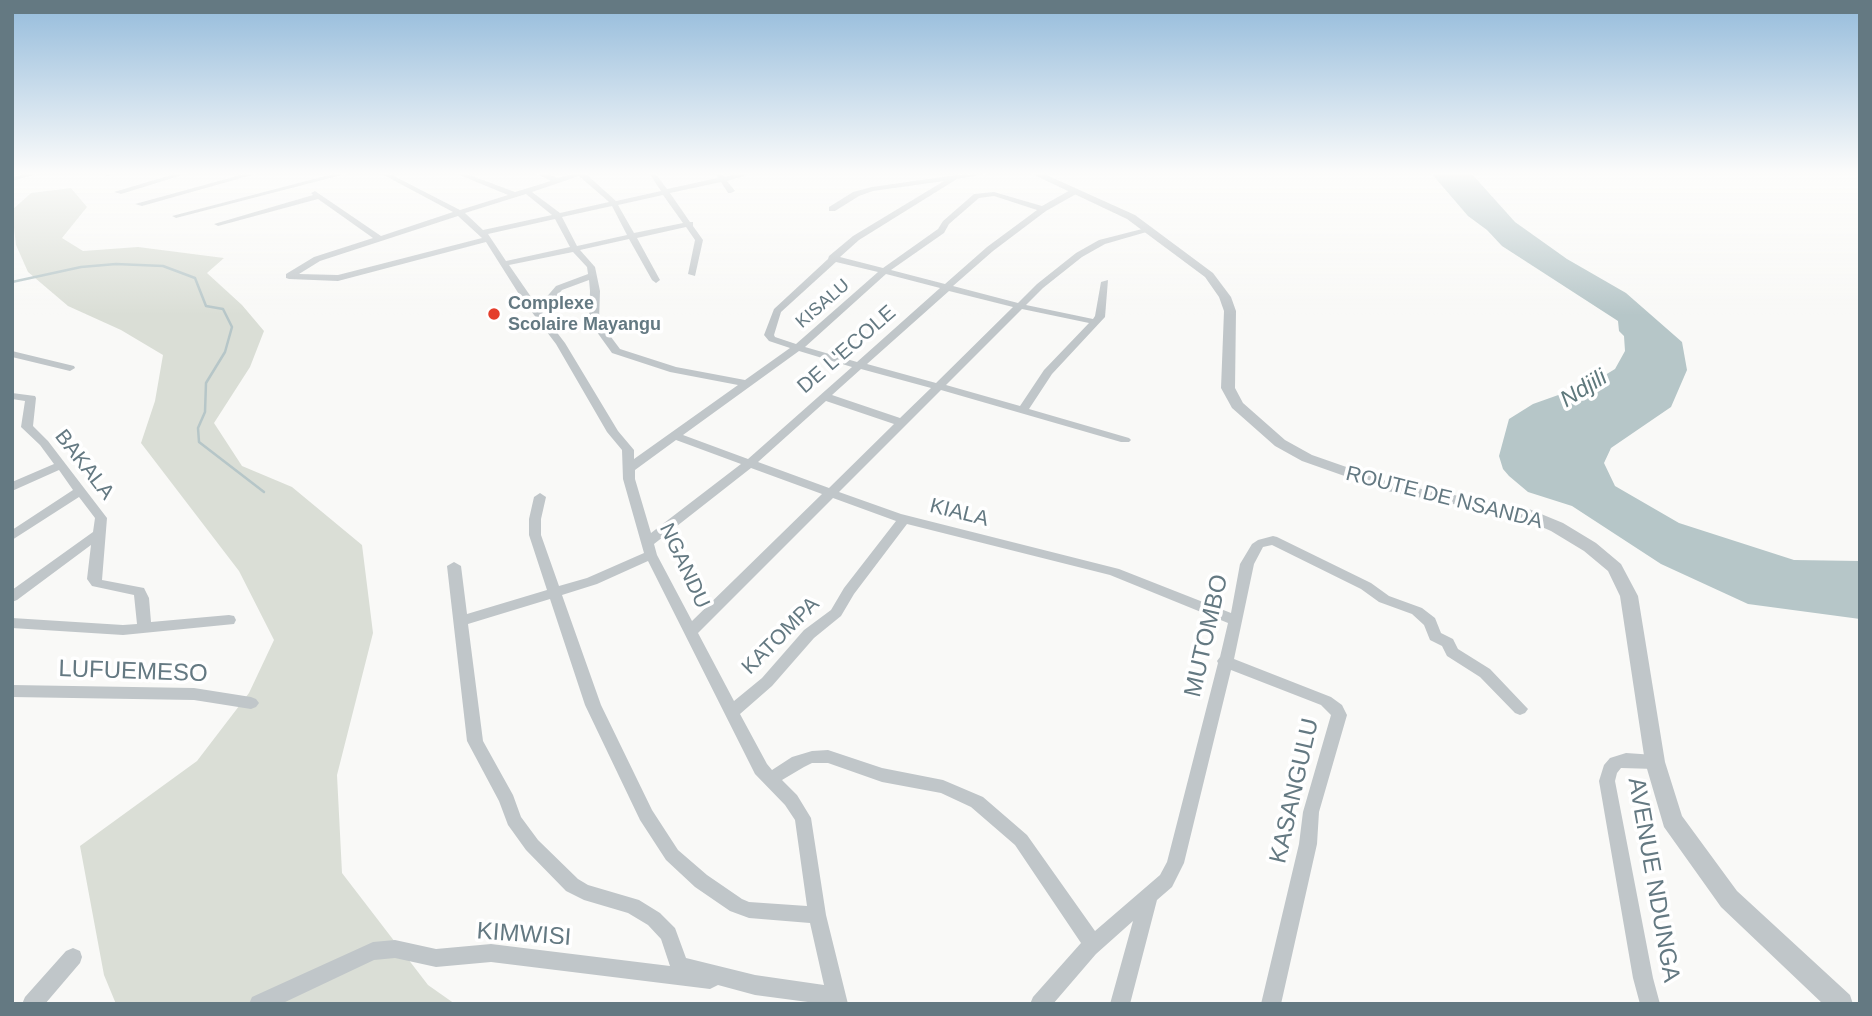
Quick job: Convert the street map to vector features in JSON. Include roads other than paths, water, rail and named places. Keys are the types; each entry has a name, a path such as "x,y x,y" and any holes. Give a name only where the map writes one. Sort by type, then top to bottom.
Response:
{"street":[{"path":"218,224 231,220"},
{"path":"354,220 380,239"},
{"path":"437,220 306,264 289,276 338,278 538,220"},
{"name":"NGANDU","path":"468,220 485,236 503,264 519,282 537,313 560,343 613,432 628,450 628,469 649,549 761,769 791,800 803,818 817,915 837,1000"},
{"path":"559,220 575,249 591,267 595,291 594,321 616,351 674,370 747,384"},
{"path":"624,220 656,280"},
{"path":"687,220 699,240 692,274"},
{"path":"884,220 856,237 778,311 769,329 772,339 1125,440"},
{"name":"KISALU","path":"628,469 797,348 886,270 941,232 949,220"},
{"name":"DE L'ECOLE","path":"461,621 592,580 649,549 947,287 1029,220"},
{"name":"ROUTE DE NSANDA","path":"1134,220 1193,261 1225,297 1230,311 1228,388 1237,405 1280,443 1307,458 1392,488 1523,513 1557,527 1590,547 1615,568 1629,596 1655,762 1672,820 1729,900 1841,1004"},
{"path":"503,264 690,224"},
{"path":"691,631 941,387 1040,286 1079,255 1102,242 1147,229"},
{"path":"832,258 1020,306 1096,322"},
{"path":"537,313 559,288 592,276"},
{"path":"1023,410 1048,372 1096,322 1103,309 1105,282"},
{"path":"12,354 71,368"},
{"name":"BAKALA","path":"12,396 31,398 27,427 44,443 101,518 94,579 97,583 138,591 142,598 144,627"},
{"path":"823,396 903,423"},
{"path":"12,432 27,427"},
{"name":"KIALA","path":"675,436 904,519 1104,569 1236,621"},
{"path":"12,487 61,465"},
{"path":"12,536 80,491"},
{"path":"540,497 535,536 553,593 609,742 646,815 672,855 701,881 736,905 749,910 817,915"},
{"name":"KATOMPA","path":"733,711 767,682 809,634 836,613 849,590 904,519"},
{"path":"12,597 100,533"},
{"name":"MUTOMBO","path":"1040,1004 1093,944 1166,881 1175,863 1236,621 1247,564 1258,544 1273,540 1366,586 1384,599 1417,611 1430,622 1435,636 1448,643 1452,652 1485,673 1520,709"},
{"path":"454,566 475,741 507,800 514,820 532,845 572,885 584,892 633,906 654,919 668,934 678,965 755,985 837,1000"},
{"path":"12,623 115,630 229,620"},
{"name":"KASANGULU","path":"1224,661 1326,701 1337,709 1339,715 1311,812 1308,844 1271,1004"},
{"name":"LUFUEMESO","path":"12,691 194,694 251,704"},
{"path":"770,780 798,762 812,757 828,756 882,775 943,787 977,802 1021,840 1093,944"},
{"name":"AVENUE NDUNGA","path":"1650,1004 1607,781 1610,770 1616,763 1626,760 1655,762"},
{"path":"1120,1004 1149,897"},
{"name":"KIMWISI","path":"259,1004 373,951 395,949 436,958 491,953 755,985"},
{"path":"32,1004 73,957"}],"water":[{"name":"Ndjili","path":"1474,220 1514,220 1567,259 1626,293 1682,342 1687,370 1671,407 1611,448 1604,463 1615,486 1679,523 1794,560 1860,561 1860,619 1748,604 1661,564 1572,506 1528,492 1509,476 1503,469 1499,456 1509,419 1533,404 1592,383 1615,369 1625,351 1624,336 1619,331 1618,321 1502,246"}],"waterway":[{"path":"12,282 81,267 116,264 163,266 195,278 206,306 223,309 232,327 225,352 206,383 205,412 198,428 199,442 264,492"}],"place":[{"name":"Complexe Scolaire Mayangu","path":"494,314"}]}
